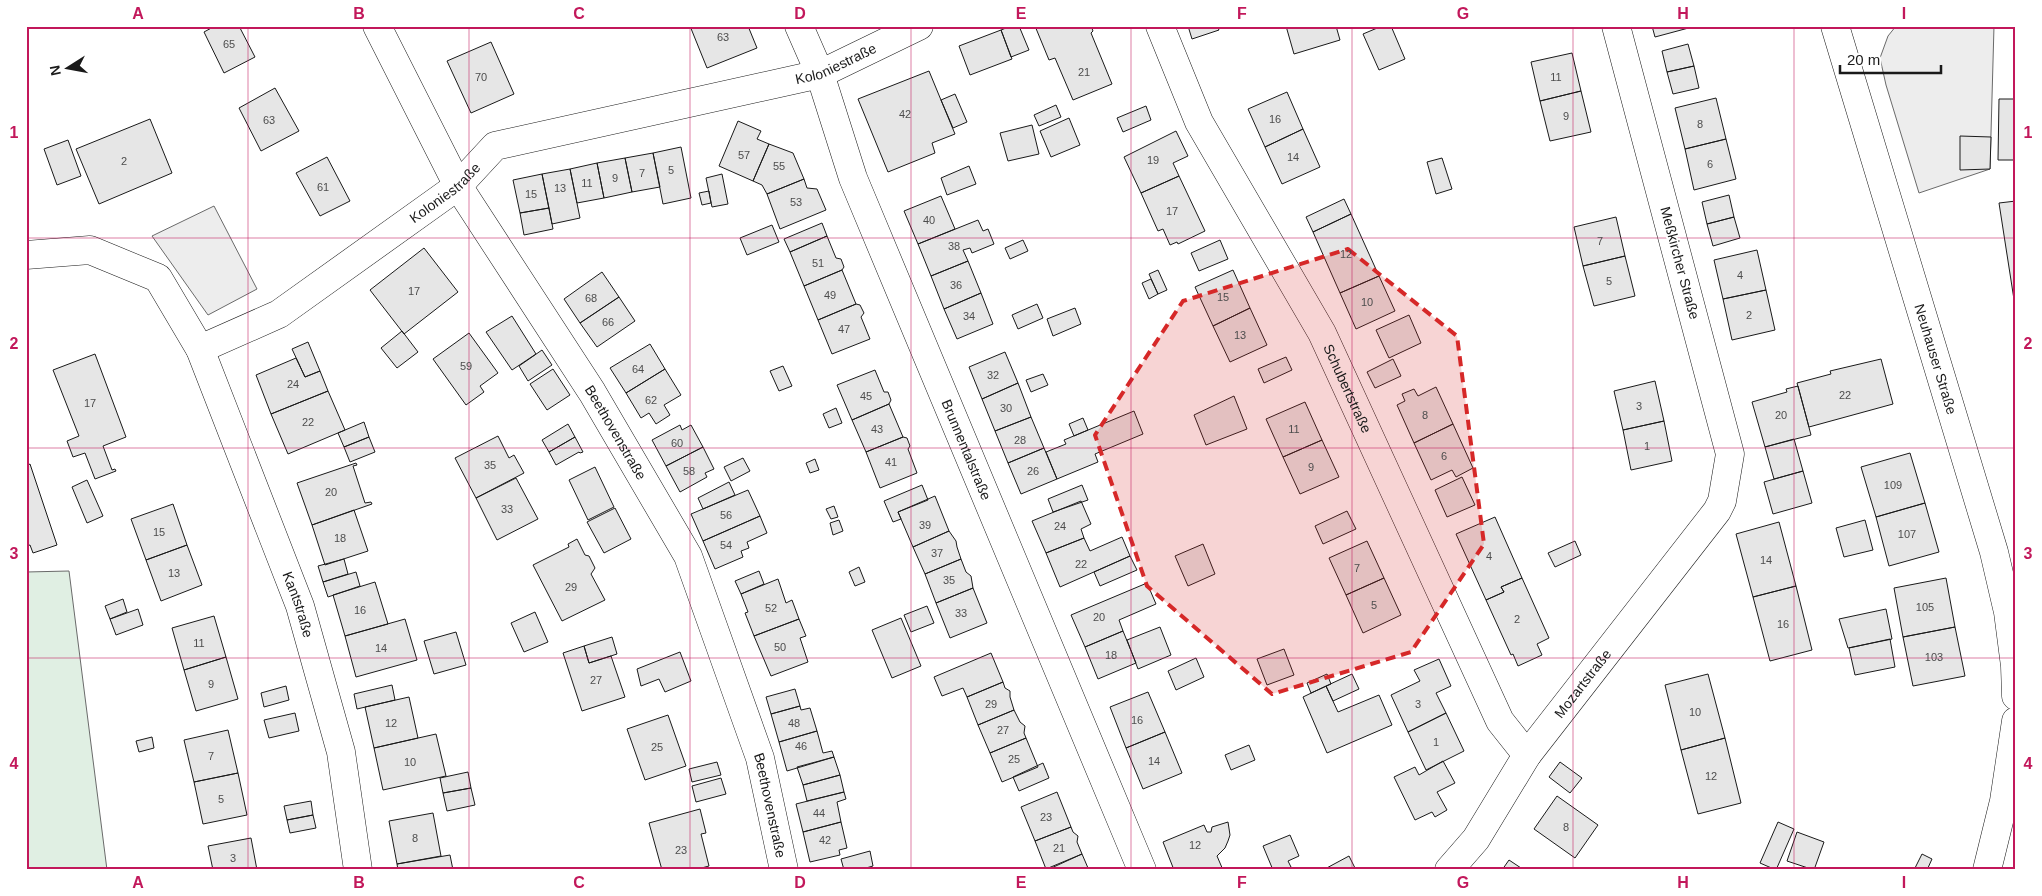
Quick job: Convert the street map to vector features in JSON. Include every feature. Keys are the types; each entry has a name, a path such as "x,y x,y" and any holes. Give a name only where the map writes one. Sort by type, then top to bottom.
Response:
{"street":[{"name":"Beethovenstraße","path":"377,26 458,186 592,392 688,556 760,758 784,870"},
{"name":"Brunnentalstraße","path":"799,26 820,74 853,178 1142,870"},
{"name":"Koloniestraße","path":"200,349 279,314 458,186 495,146 820,74 919,26"},
{"name":"Schubertstraße","path":"1160,26 1199,122 1322,333 1500,721 1527,756"},
{"name":"Meßkircher Straße","path":"1616,26 1730,454 1722,501"},
{"name":"Neuhauser Straße","path":"1835,26 1994,552 2008,612 2015,666 2016,696"},
{"path":"26,255 90,250 158,278 200,349"},
{"name":"Kantstraße","path":"200,349 300,606 341,752 358,870"},
{"name":"Mozartstraße","path":"1449,870 1476,839 1527,756 1717,511 1722,501"},
{"path":"1987,870 2004,801 2016,721"}],"highlighted area":[{"path":"1348,249 1457,336 1484,544 1411,652 1272,694 1147,586 1095,435 1183,301"}],"green space":[{"path":"69,571 107,870 26,870 26,572"}],"shaded area":[{"path":"1896,26 1994,26 1990,169 1919,193 1886,85 1880,58 1888,36"},
{"path":"214,206 257,289 208,315 152,236"}],"building":[{"path":"215,26 239,26 255,57 224,73 204,32"},
{"path":"690,26 748,26 757,48 707,68"},
{"path":"1011,26 1019,26 1029,50 1011,57 1001,30"},
{"path":"1035,26 1091,26 1093,31 1091,33 1112,84 1073,100 1055,58 1049,60"},
{"path":"1188,26 1217,26 1219,30 1192,39"},
{"path":"1286,26 1336,26 1340,40 1294,54"},
{"path":"1382,26 1391,26 1405,59 1379,70 1363,34"},
{"path":"1652,26 1696,26 1655,37"},
{"path":"1001,30 1012,59 970,75 959,46"},
{"path":"491,42 514,94 471,113 447,61"},
{"path":"1688,44 1694,66 1667,72 1662,51"},
{"path":"1572,53 1581,91 1540,101 1531,62"},
{"path":"1694,66 1699,88 1673,94 1667,72"},
{"path":"929,71 955,134 932,143 935,153 888,172 858,99"},
{"path":"275,88 299,131 261,151 239,108"},
{"path":"1581,91 1591,132 1550,141 1540,101"},
{"path":"1287,92 1303,129 1265,147 1248,109"},
{"path":"955,94 967,122 953,128 941,100"},
{"path":"1716,98 1726,139 1685,149 1675,108"},
{"path":"1999,99 2016,99 2016,160 1998,160"},
{"path":"1056,105 1061,117 1039,126 1034,115"},
{"path":"1146,106 1151,120 1123,132 1117,118"},
{"path":"1069,118 1080,145 1051,157 1040,131"},
{"path":"150,119 172,173 99,204 76,149"},
{"path":"738,121 761,131 757,139 769,144 753,181 719,166"},
{"path":"1032,125 1039,154 1008,161 1000,133"},
{"path":"1303,129 1320,167 1282,184 1265,147"},
{"path":"1176,131 1188,156 1173,163 1179,176 1141,193 1124,157"},
{"path":"1960,136 1991,137 1990,169 1960,170"},
{"path":"1726,139 1736,179 1694,190 1685,149"},
{"path":"68,140 81,176 57,185 44,149"},
{"path":"769,144 793,153 804,179 767,194 762,185 753,181"},
{"path":"681,147 691,198 663,204 653,153"},
{"path":"653,153 660,187 632,192 625,158"},
{"path":"327,157 350,201 320,216 296,173"},
{"path":"625,158 632,192 604,198 597,163"},
{"path":"1442,158 1452,189 1436,194 1427,162"},
{"path":"597,163 604,198 577,203 570,169"},
{"path":"969,166 976,184 947,195 941,178"},
{"path":"570,169 580,218 552,224 542,174"},
{"path":"542,174 549,208 520,213 513,180"},
{"path":"722,174 728,204 712,207 706,178"},
{"path":"1179,176 1205,231 1178,244 1177,242 1170,245 1163,229 1158,231 1141,193"},
{"path":"804,179 807,188 817,189 826,210 780,229 767,194"},
{"path":"709,191 711,203 702,205 699,193"},
{"path":"1729,195 1734,217 1707,224 1702,202"},
{"path":"941,196 955,229 918,244 904,211"},
{"path":"1344,199 1351,214 1313,232 1306,217"},
{"path":"2016,201 2016,306 2015,306 1999,203"},
{"path":"549,208 553,229 524,235 520,213"},
{"path":"1351,214 1379,276 1340,293 1313,232"},
{"path":"1616,217 1625,256 1583,266 1574,227"},
{"path":"1734,217 1740,238 1713,246 1707,224"},
{"path":"978,220 983,231 988,229 994,244 972,253 970,248 963,250 968,261 931,276 918,244"},
{"path":"822,223 827,236 790,252 784,239"},
{"path":"772,225 779,242 747,255 740,238"},
{"path":"827,236 836,258 841,259 844,267 842,270 804,286 790,252"},
{"path":"1023,240 1028,251 1010,259 1005,248"},
{"path":"1220,240 1228,259 1199,271 1191,253"},
{"path":"424,248 458,292 404,334 370,290"},
{"path":"1757,250 1766,290 1723,299 1714,260"},
{"path":"1625,256 1635,296 1594,306 1583,266"},
{"path":"968,261 981,293 944,309 931,276"},
{"path":"842,270 856,304 818,320 804,286"},
{"path":"1158,270 1167,290 1158,294 1149,274"},
{"path":"1233,270 1250,308 1213,326 1195,287"},
{"path":"602,272 619,297 580,323 564,299"},
{"path":"1379,276 1395,311 1356,329 1340,293"},
{"path":"1151,279 1158,294 1149,299 1142,283"},
{"path":"1766,290 1775,330 1732,340 1723,299"},
{"path":"981,293 993,324 957,339 944,309"},
{"path":"619,297 635,321 597,347 580,323"},
{"path":"856,304 860,305 864,313 861,317 870,339 832,354 818,320"},
{"path":"1037,304 1043,318 1018,329 1012,315"},
{"path":"1075,308 1081,324 1053,336 1047,319"},
{"path":"1250,308 1267,345 1230,362 1213,326"},
{"path":"1409,315 1421,343 1389,358 1376,330"},
{"path":"512,316 536,354 512,370 486,332"},
{"path":"402,331 418,352 397,368 381,348"},
{"path":"469,333 498,373 480,386 484,392 466,405 433,359"},
{"path":"308,342 320,371 305,377 292,349"},
{"path":"650,344 665,369 626,393 610,368"},
{"path":"542,350 552,365 528,381 519,366"},
{"path":"1005,352 1018,383 982,399 969,367"},
{"path":"95,354 126,437 103,446 112,470 115,469 116,471 95,479 85,453 73,457 67,441 79,436 53,370"},
{"path":"1286,357 1292,370 1264,383 1258,369"},
{"path":"296,358 305,377 320,371 328,391 271,414 256,375"},
{"path":"1393,359 1401,376 1375,388 1367,372"},
{"path":"1881,359 1893,404 1809,427 1797,383 1831,374 1830,371"},
{"path":"783,366 792,386 779,391 770,371"},
{"path":"553,369 570,395 547,410 530,384"},
{"path":"665,369 681,395 664,405 670,415 656,424 649,413 641,418 626,393"},
{"path":"875,370 884,392 888,392 891,400 889,404 852,420 837,385"},
{"path":"1043,374 1048,385 1031,392 1026,380"},
{"path":"1655,381 1664,421 1623,430 1614,391"},
{"path":"1018,383 1031,417 995,431 982,399"},
{"path":"1798,386 1811,435 1765,447 1752,402 1787,392 1786,389"},
{"path":"1436,387 1453,424 1414,443 1397,405 1405,401 1402,394 1414,389 1418,396"},
{"path":"328,391 345,430 288,454 271,414"},
{"path":"1234,396 1247,429 1206,445 1194,415"},
{"path":"1305,402 1322,440 1283,457 1266,419"},
{"path":"889,404 903,437 866,452 852,420"},
{"path":"836,408 842,423 829,428 823,414"},
{"path":"1134,411 1143,434 1095,454 1098,462 1057,479 1046,452 1066,444 1064,440"},
{"path":"1031,417 1044,448 1008,463 995,431"},
{"path":"1083,418 1088,430 1074,436 1069,424"},
{"path":"1664,421 1672,461 1631,470 1623,430"},
{"path":"364,422 369,437 344,447 338,433"},
{"path":"568,424 575,437 549,452 542,440"},
{"path":"1453,424 1473,468 1456,477 1452,470 1431,480 1414,443"},
{"path":"680,425 682,430 691,425 703,447 666,466 652,440"},
{"path":"498,436 509,458 514,455 524,473 476,498 455,458"},
{"path":"369,437 375,452 350,462 344,447"},
{"path":"575,437 583,452 579,452 556,465 549,452"},
{"path":"903,437 907,438 910,446 908,449 917,473 880,488 866,452"},
{"path":"1794,439 1803,471 1774,479 1765,447"},
{"path":"1322,440 1339,477 1300,494 1283,457"},
{"path":"703,447 714,469 705,473 707,477 680,492 666,466"},
{"path":"1044,448 1057,479 1021,494 1008,463"},
{"path":"1910,453 1925,503 1876,517 1861,467"},
{"path":"743,458 750,471 731,481 724,467"},
{"path":"815,459 819,470 810,473 806,463"},
{"path":"356,463 357,465 353,466 365,503 371,502 372,504 312,525 297,483"},
{"path":"30,464 57,545 33,553 30,545 26,546 26,466"},
{"path":"595,467 614,507 588,520 569,480"},
{"path":"1803,471 1812,503 1773,514 1764,482"},
{"path":"1462,477 1475,505 1447,517 1435,490"},
{"path":"516,478 538,519 497,540 476,498"},
{"path":"87,480 103,516 87,523 72,487"},
{"path":"729,482 735,495 703,509 698,498"},
{"path":"922,485 928,500 898,512 901,519 893,522 884,501"},
{"path":"1082,485 1088,500 1053,512 1048,499"},
{"path":"748,490 760,516 703,541 691,514"},
{"path":"935,496 949,531 913,547 898,512"},
{"path":"1081,501 1091,524 1081,529 1084,538 1046,553 1032,521"},
{"path":"1925,503 1939,552 1889,566 1876,517"},
{"path":"173,504 187,545 146,560 131,519"},
{"path":"834,506 838,517 831,519 826,509"},
{"path":"615,508 631,539 604,553 587,522"},
{"path":"354,510 368,551 325,565 312,525"},
{"path":"1347,511 1356,529 1323,544 1315,526"},
{"path":"760,516 767,533 747,542 749,548 741,551 743,557 715,569 703,541"},
{"path":"1495,517 1522,578 1501,587 1504,592 1486,600 1456,534"},
{"path":"839,520 843,531 833,535 830,523"},
{"path":"1865,520 1873,550 1844,557 1836,528"},
{"path":"1779,522 1796,586 1753,597 1736,534"},
{"path":"949,531 956,541 961,559 925,574 913,547"},
{"path":"1122,537 1130,556 1060,587 1046,553 1084,538 1090,551"},
{"path":"577,539 585,555 589,556 595,568 591,574 605,600 562,621 533,565 569,547 568,544"},
{"path":"1367,541 1384,578 1346,595 1329,558"},
{"path":"1575,541 1581,555 1555,567 1548,553"},
{"path":"1203,544 1215,574 1188,586 1175,556"},
{"path":"187,545 202,585 161,601 146,560"},
{"path":"1130,556 1137,570 1100,586 1094,572"},
{"path":"344,559 348,574 323,582 318,566"},
{"path":"961,559 966,572 971,576 973,588 936,603 925,574"},
{"path":"859,567 865,582 855,586 849,572"},
{"path":"759,571 764,584 741,594 735,581"},
{"path":"356,572 360,586 328,597 323,582"},
{"path":"1384,578 1401,615 1363,633 1346,595"},
{"path":"1522,578 1549,638 1537,644 1542,655 1518,666 1486,600 1504,592 1501,587"},
{"path":"1946,578 1955,627 1903,637 1894,588"},
{"path":"778,579 786,603 792,600 799,619 754,636 745,613 748,612 741,594"},
{"path":"375,582 388,624 345,636 333,595"},
{"path":"1147,583 1156,604 1119,620 1123,631 1085,647 1071,615"},
{"path":"1796,586 1812,650 1770,661 1753,597"},
{"path":"973,588 987,623 950,638 936,603"},
{"path":"123,599 127,612 110,619 105,606"},
{"path":"927,606 934,623 911,632 904,615"},
{"path":"138,609 143,625 116,635 110,619"},
{"path":"1886,609 1892,639 1848,648 1839,619"},
{"path":"535,612 548,642 524,652 511,623"},
{"path":"214,616 226,657 184,670 172,628"},
{"path":"901,618 921,666 892,678 872,630"},
{"path":"405,619 417,660 356,677 345,636"},
{"path":"799,619 806,636 800,638 808,662 771,676 754,636"},
{"path":"1160,627 1171,655 1138,669 1127,640"},
{"path":"1955,627 1965,676 1913,686 1903,637"},
{"path":"1123,631 1136,663 1098,679 1085,647"},
{"path":"456,632 466,665 434,674 424,641"},
{"path":"612,637 617,654 589,663 584,646"},
{"path":"1890,639 1895,667 1855,675 1849,648"},
{"path":"584,646 589,663 611,656 625,697 582,711 563,653"},
{"path":"1284,649 1294,675 1267,685 1257,659"},
{"path":"680,652 691,681 665,692 659,679 641,686 637,669"},
{"path":"991,653 1003,682 967,697 963,688 942,696 934,677"},
{"path":"226,657 238,699 196,711 184,670"},
{"path":"1196,658 1204,677 1176,690 1168,671"},
{"path":"1439,659 1451,686 1436,693 1446,713 1408,732 1391,695 1420,681 1414,670"},
{"path":"1327,674 1331,684 1311,693 1307,683"},
{"path":"1352,674 1359,689 1333,701 1326,686"},
{"path":"1708,674 1725,738 1681,750 1665,685"},
{"path":"1003,682 1005,688 1010,691 1014,710 978,725 967,697"},
{"path":"392,685 395,700 357,709 354,694"},
{"path":"286,686 289,700 264,707 261,693"},
{"path":"1326,686 1338,712 1379,695 1392,725 1327,753 1303,697"},
{"path":"795,689 800,706 771,714 766,697"},
{"path":"1148,692 1165,732 1126,748 1110,707"},
{"path":"409,697 418,738 374,748 365,707"},
{"path":"800,706 801,710 810,708 817,731 779,742 771,714"},
{"path":"1014,710 1020,722 1025,726 1024,733 1026,738 990,753 978,725"},
{"path":"295,713 299,731 269,738 264,720"},
{"path":"1446,713 1464,751 1426,770 1408,732"},
{"path":"668,715 686,766 645,780 627,729"},
{"path":"228,730 238,773 194,782 184,740"},
{"path":"817,731 823,753 832,751 834,757 787,771 779,742"},
{"path":"1165,732 1182,773 1143,789 1126,748"},
{"path":"436,734 446,776 383,790 374,748"},
{"path":"152,737 154,748 139,752 136,741"},
{"path":"1026,738 1038,767 1002,782 990,753"},
{"path":"1725,738 1741,803 1698,814 1681,750"},
{"path":"1249,745 1255,760 1231,770 1225,755"},
{"path":"834,757 840,775 803,785 797,767"},
{"path":"1443,761 1455,783 1437,792 1447,810 1435,817 1432,812 1415,820 1394,777 1415,767 1419,775"},
{"path":"717,762 721,775 692,782 689,769"},
{"path":"1560,762 1582,778 1570,793 1549,777"},
{"path":"1043,763 1049,778 1019,791 1013,777"},
{"path":"468,772 471,788 443,793 440,778"},
{"path":"238,773 247,815 203,824 194,782"},
{"path":"840,775 844,792 807,801 803,785"},
{"path":"721,778 726,794 696,802 692,786"},
{"path":"471,788 475,805 447,811 443,793"},
{"path":"844,792 846,799 837,802 841,822 803,832 796,804"},
{"path":"1057,792 1071,827 1035,841 1021,807"},
{"path":"1557,796 1598,825 1575,858 1534,829"},
{"path":"311,801 313,815 287,820 284,806"},
{"path":"700,809 706,833 701,834 709,866 694,870 662,870 649,823"},
{"path":"433,813 441,856 397,864 389,821"},
{"path":"313,815 316,828 290,833 287,820"},
{"path":"841,822 847,848 839,850 840,855 810,862 803,832"},
{"path":"1228,822 1230,835 1225,848 1217,856 1223,870 1174,870 1163,842 1204,825 1207,832 1211,832 1212,827"},
{"path":"1778,822 1794,829 1776,870 1760,863"},
{"path":"1071,827 1078,836 1077,842 1082,854 1046,869 1035,841"},
{"path":"1797,832 1824,842 1814,870 1787,861"},
{"path":"1290,835 1299,856 1288,861 1291,867 1284,870 1273,870 1263,846"},
{"path":"251,838 257,870 213,870 208,846"},
{"path":"870,851 873,866 859,870 844,870 841,859"},
{"path":"1082,854 1088,868 1092,870 1047,870"},
{"path":"1922,854 1932,859 1927,870 1915,868"},
{"path":"450,855 453,870 398,870 397,864"},
{"path":"1349,856 1356,870 1323,870"},
{"path":"1509,860 1524,870 1502,870"}]}
